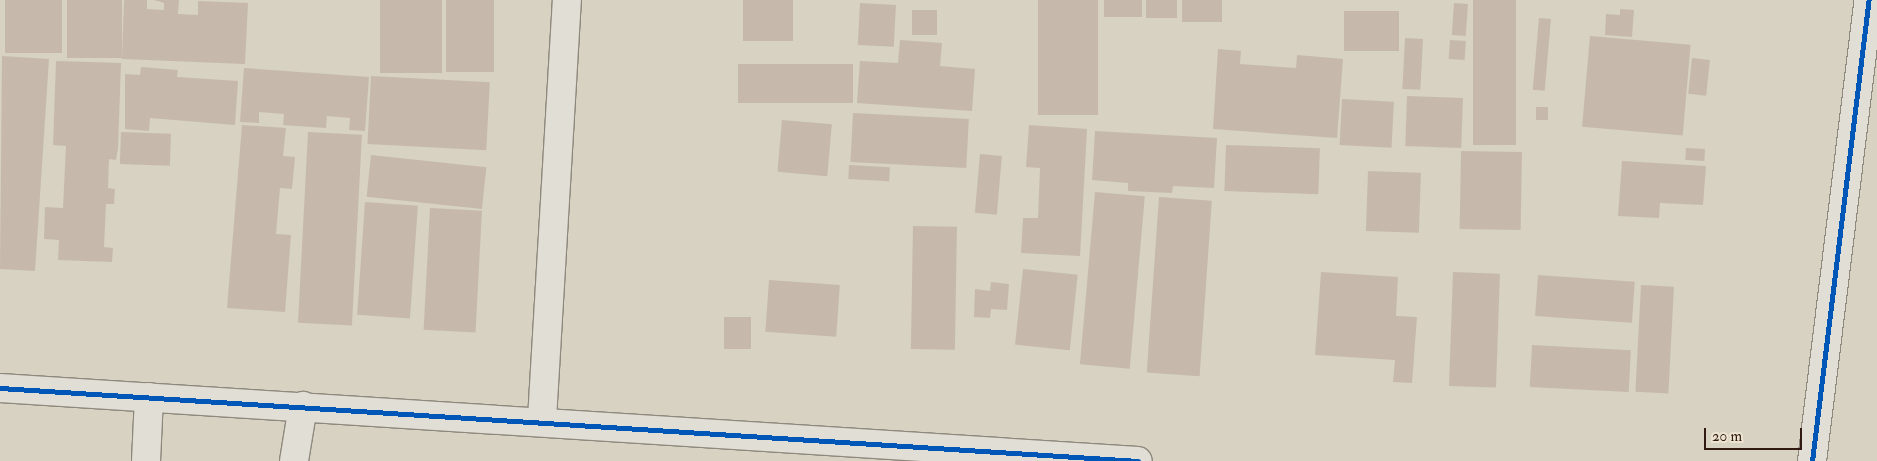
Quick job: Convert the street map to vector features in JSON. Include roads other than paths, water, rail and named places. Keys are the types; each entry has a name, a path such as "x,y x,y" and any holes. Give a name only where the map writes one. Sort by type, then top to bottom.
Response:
{"street":[{"path":"542,420 567,0"},
{"path":"1812,461 1869,0"},
{"path":"0,388 542,420 1138,461"},
{"path":"146,461 149,397"},
{"path":"294,461 303,406"}]}
